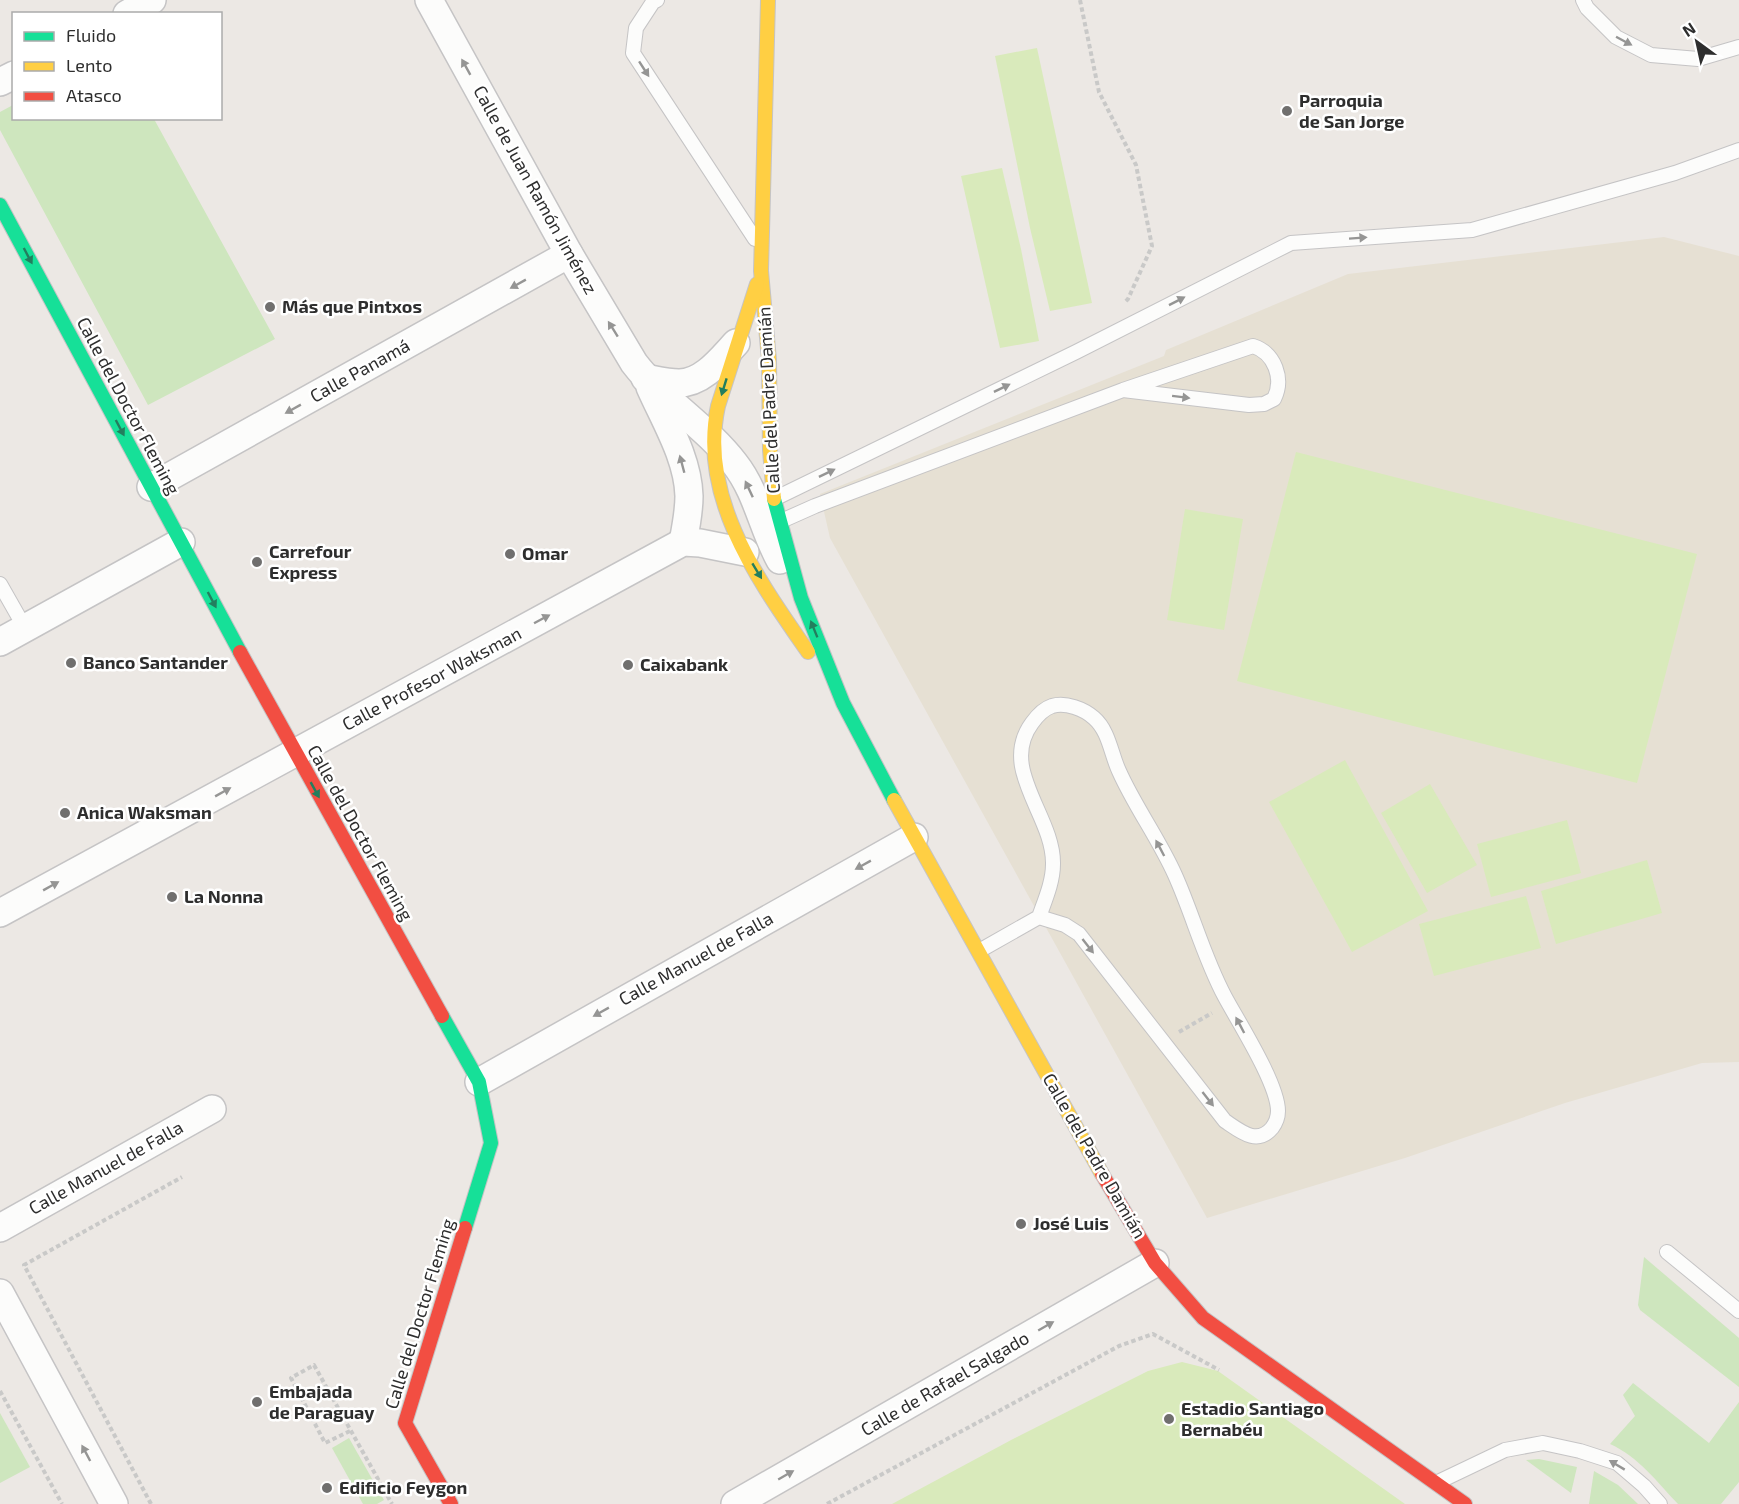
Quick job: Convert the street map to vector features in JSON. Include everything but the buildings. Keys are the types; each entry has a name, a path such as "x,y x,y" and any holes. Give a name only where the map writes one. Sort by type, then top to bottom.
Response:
{"street":[{"path":"131,12 152,0"},
{"name":"Calle de Juan Ramón Jiménez","path":"429,0 569,254 645,378"},
{"name":"Calle del Padre Damián","path":"768,0 761,271 769,360 770,450 774,499 801,598 843,703 914,837 1119,1204 1155,1263 1203,1318 1465,1504"},
{"name":"Calle del Doctor Fleming","path":"0,205 295,753 479,1082 491,1143 405,1424 452,1504"},
{"name":"Calle Panamá","path":"151,487 569,254"},
{"name":"Calle del Padre Damián","path":"761,271 718,405 713,438 716,476 729,519 745,552 782,613 843,703"},
{"name":"Calle del Padre Damián","path":"645,378 680,383 694,380 716,365 737,342"},
{"path":"645,378 678,449 686,477 689,494 683,542 745,552"},
{"name":"Calle del Padre Damián","path":"645,378 713,438 744,476 775,551 801,598"},
{"path":"0,642 181,542"},
{"name":"Calle Profesor Waksman","path":"0,914 683,542"},
{"name":"Calle Manuel de Falla","path":"479,1082 914,837"},
{"name":"Calle Manuel de Falla","path":"0,1228 212,1109"},
{"name":"Calle de Rafael Salgado","path":"735,1504 1155,1263"},
{"path":"0,1293 114,1504"}],"lane":[{"path":"657,0 636,28 633,53 762,249"},
{"path":"1583,0 1587,8 1616,37 1651,55 1698,59 1739,47"},
{"path":"774,499 1076,352 1291,243 1472,230 1675,173 1739,150"},
{"path":"779,522 826,502 1123,390 1253,346 1263,349 1272,360 1278,377 1278,391 1274,399 1264,404 1250,405 1123,390"},
{"path":"0,584 25,628"},
{"path":"979,951 1039,916 1049,888 1053,865 1051,844 1021,769 1020,748 1027,729 1038,714 1052,706 1079,709 1095,719 1107,737 1119,771 1174,874 1213,975 1274,1090 1278,1112 1275,1125 1266,1135 1256,1137 1243,1133 1225,1121 1079,934 1065,925 1039,916"},
{"path":"1667,1251 1739,1311"},
{"path":"1435,1484 1505,1450 1543,1443 1580,1450 1617,1463 1644,1486 1660,1504"}],"path":[{"path":"1080,0 1099,92 1136,165 1152,246 1128,299 1121,306"},
{"path":"1163,1041 1228,1003"},
{"path":"151,1504 24,1265 182,1177"},
{"path":"827,1504 1119,1346 1153,1334 1222,1372"},
{"path":"350,1431 326,1443 291,1378 314,1365 392,1504"},
{"path":"0,1391 62,1504"}],"shaded area":[{"path":"1664,237 1739,256 1739,1062 1702,1063 1565,1103 1405,1158 1207,1218 830,538 820,494 1164,356 1166,350 1348,274"}],"green space":[{"path":"1037,48 1092,303 1050,311 1030,228 995,56"},
{"path":"12,106 12,120 155,120 275,339 148,405 0,130 0,112"},
{"path":"1002,168 1039,341 1000,348 961,176"},
{"path":"1296,452 1697,554 1637,783 1237,681"},
{"path":"1185,509 1243,519 1224,630 1167,620"},
{"path":"1345,760 1428,911 1352,952 1269,802"},
{"path":"1430,784 1477,865 1427,893 1381,813"},
{"path":"1567,820 1581,873 1491,897 1477,844"},
{"path":"1647,860 1662,913 1556,944 1541,891"},
{"path":"1526,896 1541,948 1434,976 1419,924"},
{"path":"1644,1257 1739,1338 1739,1387 1640,1310 1638,1305"},
{"name":"Estadio Santiago Bernabéu","path":"1182,1362 1218,1371 1405,1504 892,1504 1013,1439 1148,1371"},
{"path":"1633,1383 1709,1443 1739,1402 1739,1482 1721,1504 1678,1504 1639,1463 1610,1444 1635,1416 1623,1395"},
{"path":"0,1413 30,1467 0,1483"},
{"path":"349,1438 384,1500 377,1504 363,1504 332,1448"},
{"path":"1539,1459 1577,1467 1571,1493 1526,1460"},
{"path":"1594,1471 1618,1485 1638,1504 1589,1504"}],"traffic: fast":[{"path":"0,205 240,652"},
{"path":"774,499 801,598 843,703 894,800"},
{"path":"442,1016 479,1082 491,1143 465,1228"}],"traffic: slow":[{"path":"768,0 761,271 769,360 770,450 774,499"},
{"path":"757,284 718,406 714,440 717,473 725,506 737,537 770,597 808,652"},
{"path":"894,800 1102,1174"}],"traffic: jam":[{"path":"240,652 442,1016"},
{"path":"1102,1174 1155,1263 1203,1318 1465,1504"},
{"path":"451,1504 405,1423 465,1228"}],"place":[{"name":"Parroquia de San Jorge","path":"1287,111"},
{"name":"Más que Pintxos","path":"270,307"},
{"name":"Omar","path":"510,554"},
{"name":"Carrefour Express","path":"257,562"},
{"name":"Banco Santander","path":"71,663"},
{"name":"Caixabank","path":"628,665"},
{"name":"Anica Waksman","path":"65,813"},
{"name":"La Nonna","path":"172,897"},
{"name":"José Luis","path":"1021,1224"},
{"name":"Embajada de Paraguay","path":"257,1402"},
{"name":"Estadio Santiago Bernabéu","path":"1169,1419"},
{"name":"Edificio Feygon","path":"327,1488"}]}
